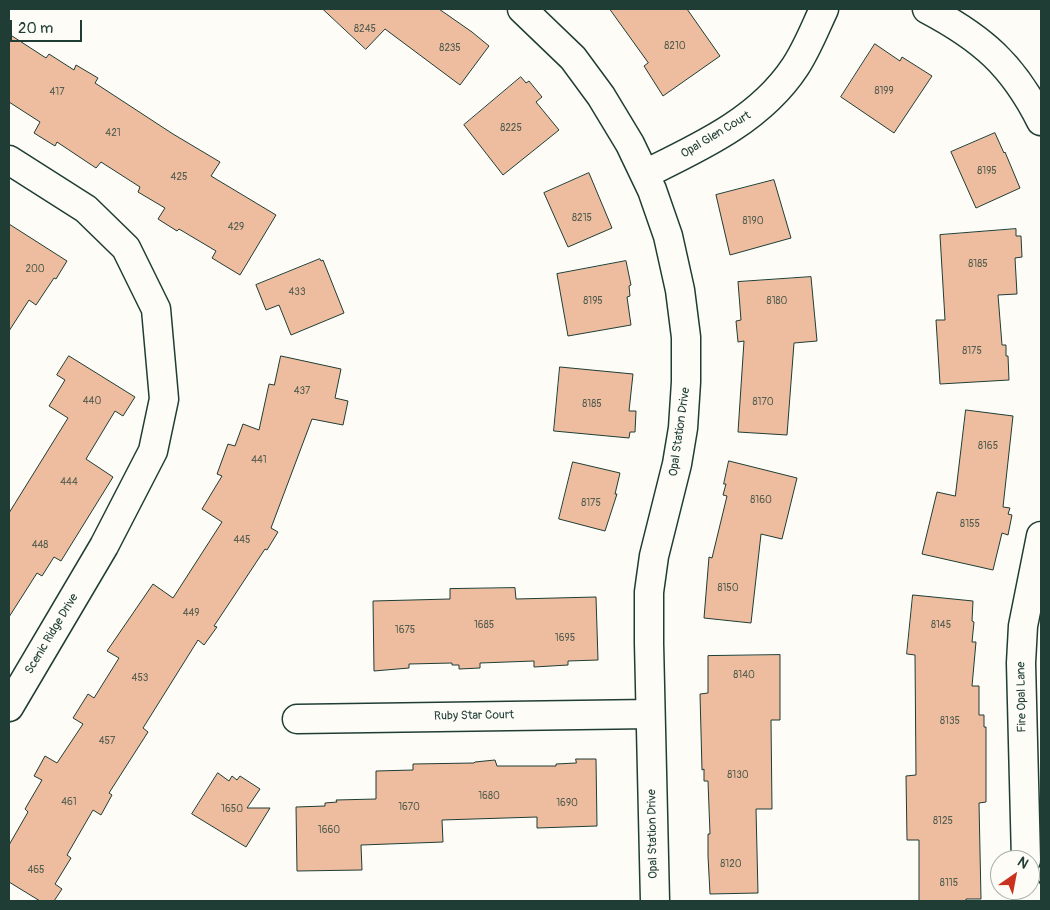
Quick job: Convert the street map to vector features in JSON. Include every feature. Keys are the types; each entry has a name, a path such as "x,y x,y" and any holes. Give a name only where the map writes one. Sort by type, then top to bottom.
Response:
{"street":[{"name":"Opal Station Drive","path":"522,9 573,58 601,96 630,144 652,190 668,236 680,290 686,337 683,428 678,464 654,556 649,592 655,901"},
{"name":"Opal Glen Court","path":"645,174 683,156 725,132 756,111 775,92 795,66 824,9"},
{"path":"927,9 969,34 1002,61 1028,95 1041,122"},
{"name":"Scenic Ridge Drive","path":"9,160 86,209 126,248 156,309 164,399 153,451 104,546 9,707"},
{"name":"Fire Opal Lane","path":"1026,850 1021,663 1023,626 1041,536"},
{"name":"Ruby Star Court","path":"297,719 650,714"}],"building":[{"path":"323,9 439,9 489,46 460,85 385,29 366,49"},
{"path":"610,9 687,9 720,56 663,96 644,66 648,63"},
{"path":"9,34 46,58 49,54 74,70 76,65 98,78 95,83 220,162 211,176 276,215 240,275 212,258 216,251 158,219 165,208 138,192 140,187 101,162 96,168 57,142 55,146 34,133 40,122 9,102"},
{"path":"875,44 900,61 902,57 932,76 894,133 841,97"},
{"path":"521,77 526,83 529,81 542,97 536,102 559,130 503,175 464,125"},
{"path":"995,133 1020,188 976,208 951,152"},
{"path":"589,173 612,228 568,247 544,193"},
{"path":"774,180 791,238 730,255 716,195"},
{"path":"9,224 67,261 36,305 29,300 9,331"},
{"path":"1016,229 1016,236 1021,236 1022,257 1015,258 1017,294 998,295 1002,345 1006,345 1009,380 940,384 936,320 945,320 940,235"},
{"path":"320,259 321,261 323,260 344,313 291,335 279,305 266,310 256,285"},
{"path":"626,261 631,285 629,286 630,296 627,297 631,325 568,336 557,274"},
{"path":"811,277 817,341 794,343 787,435 738,432 744,341 738,342 736,321 741,320 738,282"},
{"path":"69,356 135,397 123,416 115,411 86,459 113,477 61,561 54,557 42,576 37,573 9,617 9,513 68,418 49,406 65,380 57,375"},
{"path":"281,356 341,369 335,398 348,401 343,425 312,419 271,528 278,532 214,626 217,627 204,645 198,640 143,728 148,732 109,793 112,795 101,815 93,810 67,855 71,858 55,884 62,889 54,901 40,901 9,882 9,845 28,812 25,809 42,780 34,776 45,756 57,763 83,724 73,718 88,694 94,698 119,658 107,651 153,584 173,598 222,522 202,509 222,476 217,474 228,444 235,446 243,424 259,430 269,384 274,385"},
{"path":"560,367 633,374 629,411 636,411 635,432 630,432 629,438 554,431"},
{"path":"966,410 1013,416 1003,507 1010,508 1008,514 1012,515 1008,535 1002,533 993,570 922,554 937,492 955,496"},
{"path":"729,461 797,478 782,539 761,534 751,623 704,618 709,557 712,558 727,496 723,495"},
{"path":"573,462 620,473 615,494 617,494 605,531 559,519"},
{"path":"515,588 516,599 596,597 598,660 568,661 568,665 534,667 534,661 480,663 480,668 459,669 459,665 452,665 452,663 409,664 409,668 374,671 373,601 450,599 450,589"},
{"path":"913,595 973,601 972,621 974,622 972,642 976,642 972,686 979,686 979,715 984,715 984,727 986,727 986,802 979,803 981,899 966,899 966,901 919,901 919,840 907,840 906,776 916,775 915,655 907,654"},
{"path":"780,655 780,720 771,720 772,809 756,809 758,893 710,894 708,781 704,781 704,769 702,770 700,694 708,693 708,656"},
{"path":"576,759 596,759 597,826 537,828 537,817 442,820 443,842 361,845 362,870 297,871 296,807 325,806 325,803 337,802 336,800 376,799 376,771 413,770 413,764 474,763 495,760 497,766 556,766 556,764 576,763"},
{"path":"218,773 229,781 232,776 237,780 240,776 260,789 247,808 270,808 246,847 192,814"}]}
